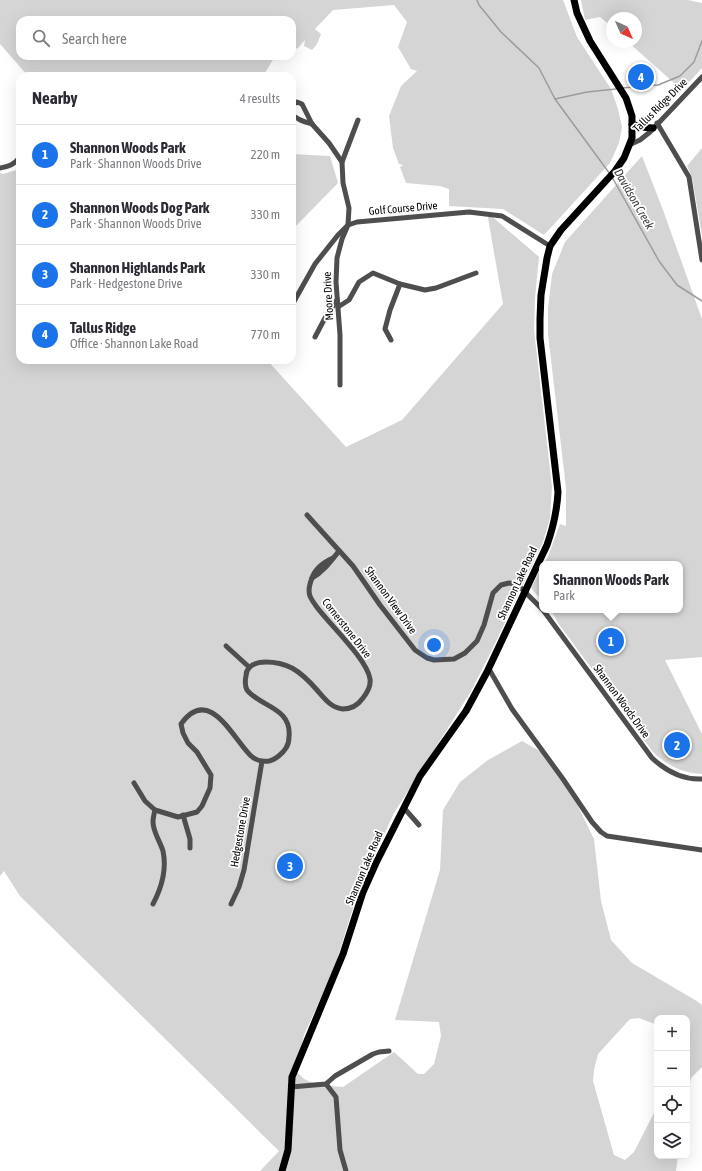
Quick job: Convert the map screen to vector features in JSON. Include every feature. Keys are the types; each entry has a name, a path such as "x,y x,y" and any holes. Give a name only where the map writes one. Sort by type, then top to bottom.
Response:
{"main road":[{"name":"Shannon Lake Road","path":"539,561 552,532 558,492 540,332 543,274 550,246 560,230 615,171 624,158 632,138 632,116 626,98 590,41 577,14 574,0"},
{"path":"632,124 646,128 655,126"},
{"name":"Shannon Lake Road","path":"282,1171 288,1150 292,1077 343,954 363,892 420,776 466,711 489,669 539,561"}],"street":[{"name":"Tallus Ridge Drive","path":"629,145 640,140 702,77"},
{"path":"296,103 302,104 312,124 329,143 342,162"},
{"path":"296,118 312,124"},
{"path":"342,162 358,120"},
{"path":"655,126 689,177 702,260"},
{"name":"Moore Drive","path":"340,385 340,335 336,282 337,258 342,239 348,226 349,208 343,183 342,162"},
{"path":"0,168 11,166 16,163"},
{"name":"Golf Course Drive","path":"296,298 315,264 338,234 348,226 357,222 469,212 502,216 550,246"},
{"path":"338,307 349,300 359,282 373,273 400,284 424,290 436,288 476,273"},
{"path":"391,340 385,329 390,310 400,284"},
{"path":"315,337 337,300"},
{"name":"Shannon View Drive","path":"307,515 353,566 380,605 415,650 427,658 434,660 454,659 465,653 477,641 484,625 493,593 501,585 509,583 517,584 524,592"},
{"name":"Cornerstone Drive","path":"250,667 253,664 262,662 279,664 292,668 305,677 332,706 341,709 350,709 356,706 363,699 369,689 370,678 364,665 319,610 309,595 314,572 326,561 333,558 339,551"},
{"name":"Shannon Woods Drive","path":"524,592 539,607"},
{"name":"Shannon Woods Drive","path":"544,613 652,758 671,773 696,780 702,779"},
{"path":"134,783 144,801 155,810 178,817 197,812 202,806 210,788 211,775 197,752 188,743 183,733 181,724 187,716 195,711 202,710 210,712 219,717 250,756 257,760 272,761 286,748 290,732 287,721 271,706 256,698 247,690 245,681 246,672 250,667 226,646"},
{"path":"489,669 512,709 592,822 601,832 607,836 702,850"},
{"name":"Hedgestone Drive","path":"231,904 240,887 244,870 262,761"},
{"path":"404,808 419,825"},
{"path":"153,904 164,880 165,864 162,850 154,829 153,821 155,810"},
{"path":"183,815 190,839 190,848"},
{"path":"291,1087 326,1084 335,1076 374,1054 389,1051"},
{"path":"326,1084 336,1098 340,1150 346,1171"}],"shaded area":[{"path":"0,0 563,0 577,37 611,89 622,127 619,143 610,163 544,235 503,209 449,206 449,189 440,186 406,183 400,167 403,165 399,164 393,148 389,116 401,86 417,71 411,69 398,47 407,22 394,5 333,10 315,29 321,34 317,44 312,50 304,46 305,40 296,49 296,16 16,16 16,60 273,60 265,72 24,72 0,44"},
{"path":"581,0 688,0 702,3 702,68 682,90 635,48 642,48 642,12 606,12 606,22 600,17 585,20"},
{"path":"702,148 702,235 692,177 687,166"},
{"path":"296,154 330,156 338,183 296,226"},
{"path":"642,156 702,319 702,657 665,660 702,734 702,774 676,768 653,752 558,623 553,613 683,613 683,561 546,561 560,524 566,526 566,488 548,334 548,308 552,274 565,242"},
{"path":"16,170 16,364 271,364 346,447 402,420 503,304 487,212 539,257 534,330 552,487 550,518 543,542 470,693 394,813 359,889 334,969 304,1035 296,1071 304,1079 318,1085 343,1087 394,1052 418,1074 424,1074 434,1064 441,1036 439,1022 395,1020 440,870 443,810 460,782 488,760 522,741 550,757 569,788 594,839 601,901 611,940 632,963 702,1005 702,1067 691,1078 690,1083 690,1015 654,1015 654,1024 639,1018 630,1019 598,1054 594,1070 593,1081 614,1155 625,1160 634,1152 654,1113 654,1159 678,1159 676,1171 260,1171 279,1151 20,896 4,871 0,876 0,173 3,174"},
{"path":"539,573 539,596 531,588"}],"waterway":[{"path":"477,0 479,5 501,32 539,68 555,99 610,174"},
{"path":"622,88 658,85 680,76 694,62 702,41"},
{"path":"555,99 587,92 616,89"},
{"name":"Davidson Creek","path":"612,177 659,261 677,285 702,301"}],"place":[{"name":"Tallus Ridge","path":"641,77"},
{"name":"Shannon Woods Park","path":"611,641"},
{"name":"Shannon Woods Dog Park","path":"677,745"},
{"name":"Shannon Highlands Park","path":"290,866"}]}
